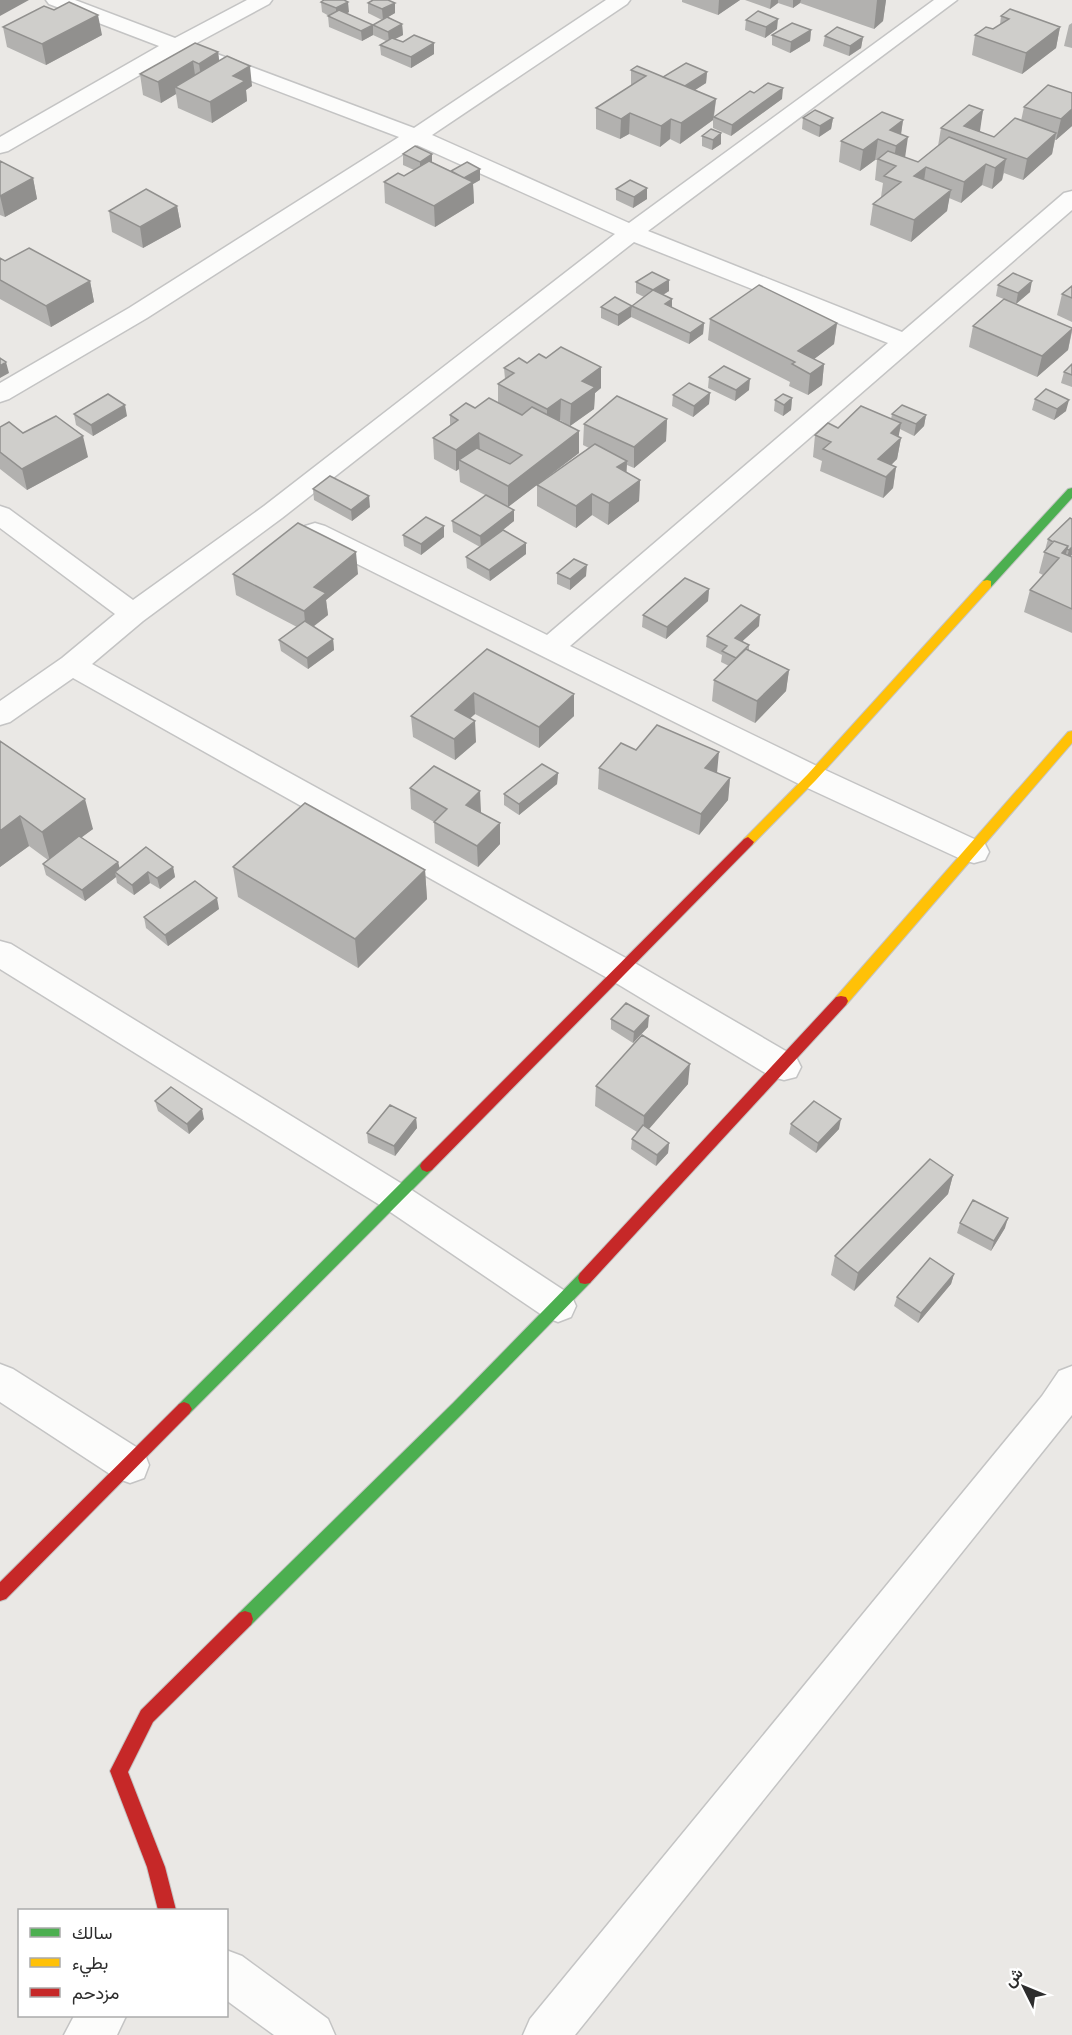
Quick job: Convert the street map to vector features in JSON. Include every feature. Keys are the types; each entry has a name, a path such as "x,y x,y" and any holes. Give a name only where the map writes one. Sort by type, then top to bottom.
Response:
{"street":[{"path":"56,0 416,136 631,233 904,341"},
{"path":"0,146 175,46 262,0"},
{"path":"0,393 138,313 416,136 620,0"},
{"path":"0,715 72,665 133,614 273,512 631,233 947,0"},
{"path":"551,647 1072,198"},
{"path":"0,1593 622,971 812,777 1072,491"},
{"path":"273,512 812,777 974,852"},
{"path":"0,515 133,614"},
{"path":"72,665 622,971 784,1067"},
{"path":"166,1909 156,1867 119,1770 147,1716 558,1306 784,1067 974,852 1072,735"},
{"path":"0,953 395,1197 558,1306"},
{"path":"0,1381 130,1465"},
{"path":"546,2035 1047,1417 1072,1383"},
{"path":"228,1973 312,2035"},
{"path":"87,2035 102,2017"}],"building":[{"path":"324,0 348,2 336,8 321,2"},
{"path":"373,0 388,0 395,3 382,9 368,3"},
{"path":"69,2 98,15 42,44 3,27 44,6 54,10"},
{"path":"1010,9 1060,27 1026,53 975,35 986,27 993,29 1009,19 1001,16"},
{"path":"339,10 373,25 361,31 328,16"},
{"path":"758,11 778,19 766,27 746,20"},
{"path":"387,17 402,24 388,32 373,25"},
{"path":"792,23 811,30 791,42 772,35"},
{"path":"837,27 863,37 850,46 825,36"},
{"path":"414,35 434,43 411,57 380,45 392,38 403,42"},
{"path":"195,43 218,52 199,64 193,61 158,82 140,74"},
{"path":"227,56 250,66 233,76 245,81 210,102 175,87"},
{"path":"686,63 707,72 685,86 663,77"},
{"path":"637,66 716,99 681,123 671,119 661,126 630,113 621,119 596,108 646,76 631,70"},
{"path":"768,83 783,88 732,125 714,117 750,91 754,93"},
{"path":"1048,85 1072,93 1072,109 1061,119 1024,107"},
{"path":"969,105 983,110 964,126 994,137 1015,118 1056,133 1027,159 941,128"},
{"path":"815,110 833,118 820,126 803,118"},
{"path":"882,112 903,120 890,130 908,137 896,146 878,139 863,150 841,141"},
{"path":"711,129 721,133 713,140 702,136"},
{"path":"949,137 1006,159 995,168 986,164 964,182 926,167 914,176 951,190 914,220 873,204 901,182 884,176 896,166 878,159 888,151 918,162"},
{"path":"415,146 432,154 420,162 403,154"},
{"path":"0,161 33,178 0,196"},
{"path":"429,161 473,182 434,206 384,182 398,173 404,176"},
{"path":"467,162 480,169 464,178 451,171"},
{"path":"630,180 647,188 634,197 616,189"},
{"path":"146,189 177,206 140,227 109,211"},
{"path":"29,248 90,281 46,306 0,280 0,258 5,261"},
{"path":"652,272 669,280 653,290 636,282"},
{"path":"1013,273 1032,281 1018,293 998,285"},
{"path":"759,285 837,323 798,351 824,364 810,374 792,364 795,362 710,319"},
{"path":"1072,286 1072,298 1062,294"},
{"path":"653,290 672,299 665,304 704,323 690,333 632,306"},
{"path":"615,297 632,306 618,315 601,307"},
{"path":"1004,299 1072,329 1042,356 973,326"},
{"path":"561,347 601,367 582,381 595,387 571,404 561,399 547,409 498,384 514,373 504,368 519,358 527,363 539,354 546,358"},
{"path":"0,358 6,362 0,366"},
{"path":"1072,364 1072,375 1064,372"},
{"path":"724,366 750,379 736,390 709,377"},
{"path":"689,383 710,393 694,406 673,395"},
{"path":"1046,389 1069,400 1057,409 1035,399"},
{"path":"108,394 125,405 91,425 74,414"},
{"path":"783,394 792,398 784,405 775,400"},
{"path":"617,396 667,419 634,447 584,424"},
{"path":"489,398 522,415 532,407 579,431 508,486 459,460 477,448 510,464 522,455 479,433 456,450 433,438 458,420 450,415 466,403 475,408"},
{"path":"902,405 926,415 916,424 892,414"},
{"path":"861,406 901,423 891,433 901,438 878,459 896,467 886,477 823,449 831,442 815,435 828,423 838,428"},
{"path":"56,416 83,436 22,469 0,452 0,427 9,422 23,433"},
{"path":"595,444 627,461 617,467 640,480 609,503 592,494 576,506 537,485"},
{"path":"330,476 369,496 351,510 313,489"},
{"path":"486,495 514,510 480,536 452,521"},
{"path":"426,517 444,526 421,544 403,535"},
{"path":"1070,518 1072,519 1072,547 1069,550 1068,546 1048,539"},
{"path":"298,523 356,552 314,587 326,593 304,611 233,574"},
{"path":"503,530 526,543 489,570 466,557"},
{"path":"1054,541 1068,546 1062,553 1072,557 1072,609 1030,590 1059,558 1044,552"},
{"path":"574,559 587,565 570,579 557,573"},
{"path":"685,578 709,589 667,627 643,615"},
{"path":"741,605 760,615 735,638 749,645 736,658 722,651 727,646 707,636"},
{"path":"305,621 333,639 307,658 279,640"},
{"path":"487,649 574,694 539,727 474,693 455,710 475,721 454,739 411,716"},
{"path":"746,649 789,670 757,701 714,680"},
{"path":"657,725 719,752 705,768 730,778 701,814 599,768 621,743 636,750"},
{"path":"0,741 85,799 42,832 20,816 0,831"},
{"path":"542,764 558,773 519,804 504,794"},
{"path":"434,766 480,791 466,805 500,823 477,846 434,822 447,809 410,788"},
{"path":"305,803 425,870 355,939 233,867"},
{"path":"79,836 118,862 82,890 43,864"},
{"path":"146,847 173,867 157,878 148,872 132,885 115,872"},
{"path":"195,881 217,898 165,935 144,917"},
{"path":"626,1003 649,1016 634,1032 611,1019"},
{"path":"642,1035 690,1064 644,1116 596,1086"},
{"path":"171,1087 202,1109 187,1124 155,1101"},
{"path":"814,1101 841,1119 818,1143 791,1124"},
{"path":"390,1105 416,1118 394,1146 367,1133"},
{"path":"643,1125 669,1143 657,1155 632,1139"},
{"path":"930,1159 953,1175 858,1273 835,1256"},
{"path":"973,1200 1008,1218 994,1241 960,1223"},
{"path":"930,1258 954,1274 921,1313 897,1297"}],"traffic: fast":[{"path":"987,584 1072,491"},
{"path":"184,1409 427,1166"},
{"path":"245,1619 458,1408 585,1278"}],"traffic: slow":[{"path":"748,842 812,777 987,584"},
{"path":"841,1001 1072,735"}],"traffic: jam":[{"path":"427,1166 748,842"},
{"path":"585,1278 841,1001"},
{"path":"0,1593 184,1409"},
{"path":"167,1909 156,1867 119,1771 147,1716 245,1619"}]}
